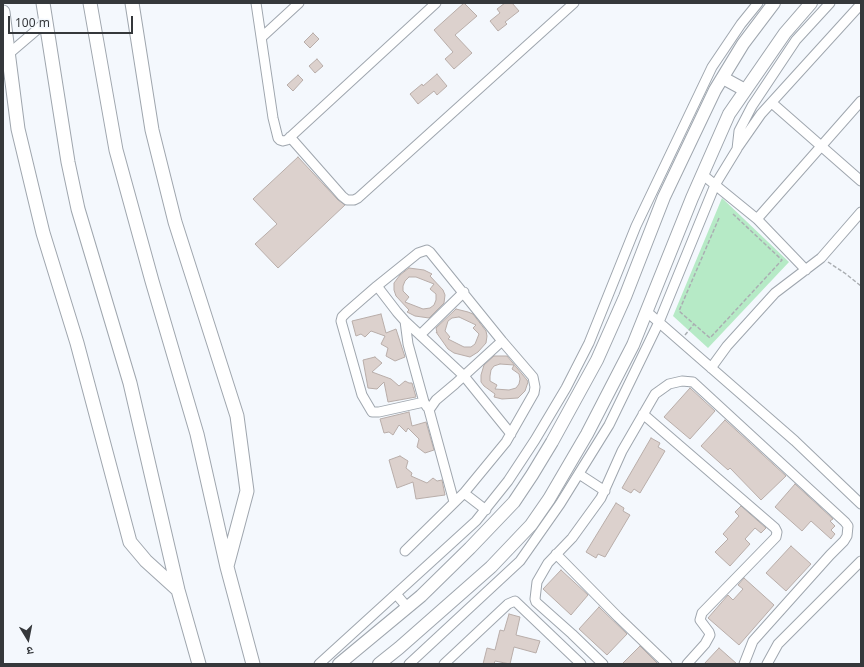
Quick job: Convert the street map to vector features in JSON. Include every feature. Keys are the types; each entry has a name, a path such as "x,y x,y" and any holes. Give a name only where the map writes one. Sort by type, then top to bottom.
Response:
{"main road":[{"path":"43,3 68,162 78,210 130,383 178,590 198,664"},
{"path":"90,3 116,150 152,281 197,434 226,567 253,664"},
{"path":"132,3 152,130 175,222 238,416 247,491 226,567"},
{"path":"3,12 5,57 18,129 43,233 77,343 130,542 146,561 178,590"}],"street":[{"path":"256,3 273,118 278,138 283,141 290,137 436,3"},
{"path":"262,37 299,3"},
{"path":"290,137 342,196 347,200 354,200 370,188 574,3"},
{"path":"319,664 476,521 508,481 535,440 566,388 590,342 636,226 712,66 741,24 758,3"},
{"path":"339,664 421,596 514,502 552,442 597,360 664,197 715,90 743,44 774,3"},
{"path":"379,664 491,567 531,525 549,499 613,387 634,345 646,311 692,198 729,114 785,33 811,3"},
{"path":"737,149 740,131 752,106 796,40 830,3"},
{"path":"409,664 520,561 560,504 609,425 659,322 715,185 761,114 861,4"},
{"path":"5,57 46,22"},
{"path":"723,78 743,94 752,106 761,114"},
{"path":"757,219 861,101"},
{"path":"772,103 861,181"},
{"path":"703,175 757,219 806,270"},
{"path":"712,368 727,346 775,293 821,258 861,212"},
{"path":"405,551 464,493 506,442 534,393 534,377 502,341 464,292 427,250 418,253 342,317 362,395 370,410 375,413 426,406 436,400 502,341"},
{"path":"377,286 405,321 464,376 511,434"},
{"path":"420,335 464,292"},
{"path":"646,311 795,441 861,504"},
{"path":"405,321 408,344 454,502"},
{"path":"603,664 534,599 537,582 545,567 572,538 605,491 622,451 655,394 664,387 682,381 693,382 848,526 847,536 844,541 753,641 744,664"},
{"path":"643,414 775,528 776,532 776,536 702,613 700,620 710,635 705,644 687,664"},
{"path":"579,474 605,491"},
{"path":"464,493 486,510"},
{"path":"556,554 667,664"},
{"path":"768,664 778,644 861,561"},
{"path":"396,594 407,608"},
{"path":"444,664 508,604 515,601 581,664"}],"path":[{"path":"719,218 679,311 710,338 782,260 733,214"},
{"path":"821,258 846,274 861,286"},
{"path":"681,341 694,324"}],"green space":[{"path":"722,198 789,262 708,348 673,316"}],"building":[{"path":"464,3 477,16 455,35 472,53 454,69 445,59 453,52 434,30"},
{"path":"505,3 512,3 519,11 505,22 507,24 498,31 490,21 500,13 497,9"},
{"path":"313,33 319,39 310,48 304,42"},
{"path":"317,59 323,66 315,73 309,66"},
{"path":"437,74 447,86 437,95 434,91 418,104 410,94 422,84 423,86"},
{"path":"298,75 303,80 293,91 287,85"},
{"path":"298,157 338,200 345,205 278,268 255,244 277,224 253,199"},
{"path":"409,268 424,270 432,274 430,276 443,290 445,295 444,303 429,318 415,316 407,312 409,310 396,296 394,290 394,283 400,275","holes":["409,277 416,277 434,284 430,289 436,294 436,300 434,305 430,308 423,309 405,302 409,297 403,291 405,281"]},
{"path":"456,309 468,312 473,314 486,331 486,343 478,352 470,357 454,353 448,349 436,332 437,333 436,328","holes":["459,317 476,325 473,328 479,334 475,344 471,347 464,347 448,339 450,337 445,331 448,321 452,318"]},
{"path":"381,314 386,333 396,329 405,357 395,361 386,356 388,348 381,344 385,336 371,331 365,337 361,334 356,336 352,321"},
{"path":"494,356 507,356 527,380 528,382 525,391 518,398 502,399 494,397 495,394 481,382 481,375 484,365","holes":["500,364 514,365 512,369 519,374 520,379 516,388 509,390 495,389 497,385 490,381 491,370 494,366"]},
{"path":"375,357 382,363 372,372 391,379 399,386 405,381 412,383 416,397 388,402 384,382 377,389 368,388 363,360"},
{"path":"690,388 715,411 690,439 664,417"},
{"path":"409,412 412,426 426,422 434,450 425,453 417,447 419,439 408,428 406,432 399,425 393,435 389,432 384,433 380,419"},
{"path":"725,420 786,476 761,500 730,468 728,470 701,446"},
{"path":"651,438 660,443 658,447 665,451 640,493 634,489 631,493 622,488"},
{"path":"400,456 408,461 406,468 412,473 411,476 427,483 433,478 437,481 442,480 445,495 416,499 413,482 397,488 389,460"},
{"path":"795,484 833,519 830,521 835,526 831,530 835,534 831,539 811,521 802,531 775,507"},
{"path":"616,503 624,508 623,511 630,515 605,557 598,554 596,558 586,552"},
{"path":"741,506 766,528 761,533 755,528 745,539 750,544 730,566 715,552 728,539 723,534 739,516 735,512"},
{"path":"791,546 811,564 786,591 766,573"},
{"path":"561,570 588,595 571,615 543,589"},
{"path":"744,578 774,605 739,645 708,618 728,595 733,600 743,589 738,585"},
{"path":"599,607 627,634 607,655 579,629"},
{"path":"509,614 520,617 516,635 540,641 536,653 514,647 510,664 495,661 494,664 483,664 487,648 495,650 500,630 504,631"},
{"path":"640,646 658,664 622,664"},
{"path":"719,648 737,664 704,664"}]}
